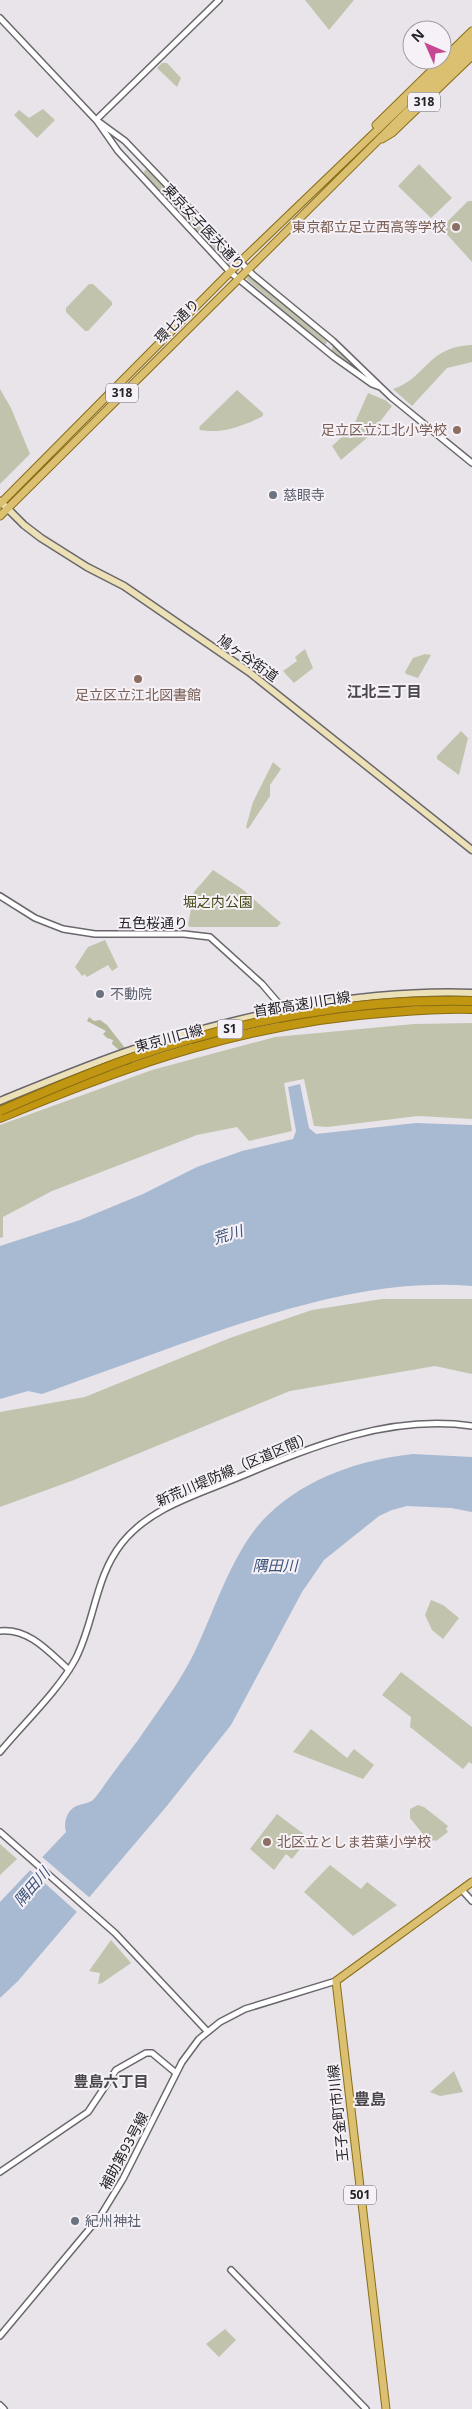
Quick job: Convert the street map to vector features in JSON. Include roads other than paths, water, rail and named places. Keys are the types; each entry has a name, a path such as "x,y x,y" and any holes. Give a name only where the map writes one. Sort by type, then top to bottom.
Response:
{"highway":[{"name":"首都高速川口線","path":"0,1111 134,1057 239,1027 313,1013 356,1008 424,1002 472,1002"},
{"name":"首都高速川口線","path":"0,1116 134,1065 238,1034 351,1015 472,1007"}],"main road":[{"name":"環七通り","path":"0,516 248,268 370,142 378,123 472,32"},
{"name":"環七通り","path":"1,502 241,261 370,142 472,39"},
{"name":"環七通り","path":"407,106 472,47"},
{"name":"環七通り","path":"370,142 392,133 472,56"},
{"name":"鳩ヶ谷街道","path":"1,502 40,538 87,567 124,586 249,672 472,850"},
{"name":"東京川口線","path":"0,1101 133,1050 212,1027 286,1010 341,1000 424,991 472,993"},
{"name":"東京川口線","path":"0,1116 130,1062 254,1028 346,1013 428,1005 472,1007"},
{"path":"336,1981 472,1882"},
{"name":"王子金町市川線","path":"336,1981 386,2409"}],"street":[{"path":"97,120 218,0"},
{"name":"東京女子医大通り","path":"0,18 97,120 118,151 237,279 334,358 372,384 380,387"},
{"name":"東京女子医大通り","path":"97,120 117,134 277,296 338,346 380,387 472,463"},
{"path":"138,173 147,164"},
{"name":"五色桜通り","path":"0,896 34,918 63,929 87,933 184,934 210,937 259,981 286,1010"},
{"path":"286,1010 289,1022"},
{"name":"新荒川堤防線（区道区間）","path":"0,1752 69,1670 82,1644 106,1567 123,1542 150,1516 284,1457 331,1441 357,1434 404,1426 430,1424 472,1426"},
{"path":"0,1630 15,1631 33,1639 69,1670"},
{"path":"0,1832 93,1913 141,1959 208,2031"},
{"path":"462,1890 472,1901"},
{"name":"補助第93号線","path":"0,2336 104,2210 123,2179 176,2073 191,2049 208,2031 229,2016 245,2009 336,1981"},
{"path":"0,2172 88,2112 116,2070 146,2053 152,2053 176,2073"},
{"path":"231,2270 366,2409"},
{"path":"0,2405 4,2409"}],"water":[{"name":"荒川","path":"300,1084 309,1128 316,1134 416,1123 472,1125 472,1286 440,1285 378,1289 317,1301 227,1328 42,1394 28,1391 0,1399 0,1246 80,1220 143,1194 197,1167 242,1151 293,1139 296,1131 288,1087"},
{"name":"隅田川","path":"413,1454 472,1457 472,1512 451,1508 407,1506 392,1510 379,1516 324,1560 302,1592 231,1725 166,1807 18,1981 0,1998 0,1902 66,1832 65,1821 72,1808 91,1802 96,1797 163,1704 189,1663 233,1565 256,1529 284,1501 318,1480 354,1466"}],"place":[{"name":"東京都立足立西高等学校","path":"456,227"},
{"name":"足立区立江北小学校","path":"457,430"},
{"name":"慈眼寺","path":"273,495"},
{"name":"足立区立江北図書館","path":"138,679"},
{"name":"不動院","path":"100,994"},
{"name":"北区立としま若葉小学校","path":"267,1842"},
{"name":"紀州神社","path":"75,2221"}],"district":[{"name":"江北三丁目","path":"384,692"},
{"name":"豊島六丁目","path":"111,2082"},
{"name":"豊島","path":"370,2099"}],"park label":[{"name":"堀之内公園","path":"218,902"}]}
